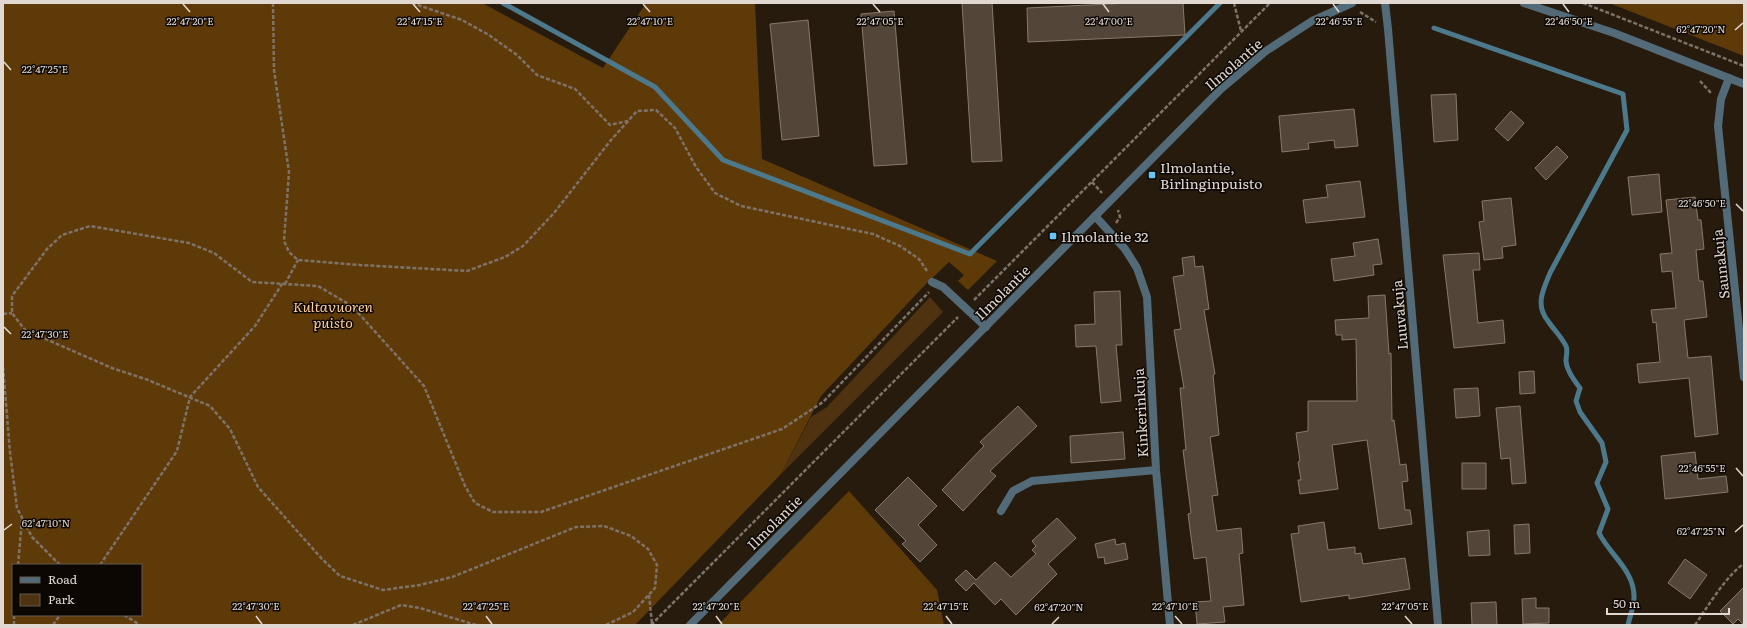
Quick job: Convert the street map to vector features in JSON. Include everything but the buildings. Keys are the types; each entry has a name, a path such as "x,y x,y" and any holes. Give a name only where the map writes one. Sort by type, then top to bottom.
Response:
{"street":[{"name":"Luuvakuja","path":"1385,3 1438,625"},
{"path":"1524,3 1614,33 1744,84"},
{"name":"Ilmolantie","path":"690,625 1221,89 1266,51 1312,21 1355,6"},
{"name":"Saunakuja","path":"1729,78 1721,99 1718,126 1741,300 1744,377"},
{"name":"Kinkerinkuja","path":"1095,216 1125,249 1136,268 1147,297 1156,470 1170,625"},
{"path":"932,282 943,287 986,326"},
{"path":"1001,511 1013,491 1032,481 1156,470"}],"path":[{"path":"273,3 274,70 289,172 284,240 289,252 298,260 467,271 505,257 523,246 554,214 611,140 637,111 656,110 675,128 696,167 715,193 741,206 873,234 900,246 919,259 930,275 932,282 930,291 823,402 782,429 541,512 493,512 475,503 465,486 424,386 352,306 318,286 252,282 214,253 190,243 90,226 62,235 48,249 12,296 12,313 24,330 112,368 148,380 210,406 230,429 258,487 322,559 340,576 383,590 420,585 452,577 576,527 604,526 631,536 648,549 657,565 655,588 633,612 606,625"},
{"path":"412,3 462,20 489,35 517,55 537,75 574,89 610,125 629,120"},
{"path":"1234,3 1240,31"},
{"path":"1583,3 1744,65"},
{"path":"1355,6 1360,13 1388,29"},
{"path":"285,284 298,260"},
{"path":"101,564 177,451 190,397 254,326 282,284"},
{"path":"3,314 12,313"},
{"path":"3,367 10,452 17,508 32,537 59,564"},
{"path":"18,564 22,519"},
{"path":"1694,625 1723,586 1739,567 1744,564"},
{"path":"649,594 652,624"},
{"path":"353,625 401,605 420,608 476,625"},
{"path":"53,625 59,616"},
{"path":"126,616 140,625"}],"green space":[{"name":"Kultavuoren puisto","path":"3,3 482,3 603,68 646,3 755,3 762,159 997,261 968,290 958,281 964,275 949,262 923,287 821,396 781,474 635,625 3,625"},
{"path":"1609,3 1744,3 1744,56"},
{"path":"930,297 943,312 781,474 811,417 827,407"},
{"path":"849,491 937,590 944,625 718,625"}],"waterway":[{"path":"503,3 655,87 723,160 970,254 1220,3"},
{"path":"1434,28 1623,94 1627,130 1550,273 1543,291 1541,303 1544,315 1567,348 1566,361 1568,368 1580,388 1576,401 1580,412 1602,443 1606,462 1597,483 1608,509 1599,533 1626,571 1633,588 1633,608 1628,625"}],"place":[{"name":"Ilmolantie, Birlinginpuisto","path":"1152,175"},
{"name":"Ilmolantie 32","path":"1053,236"}]}
